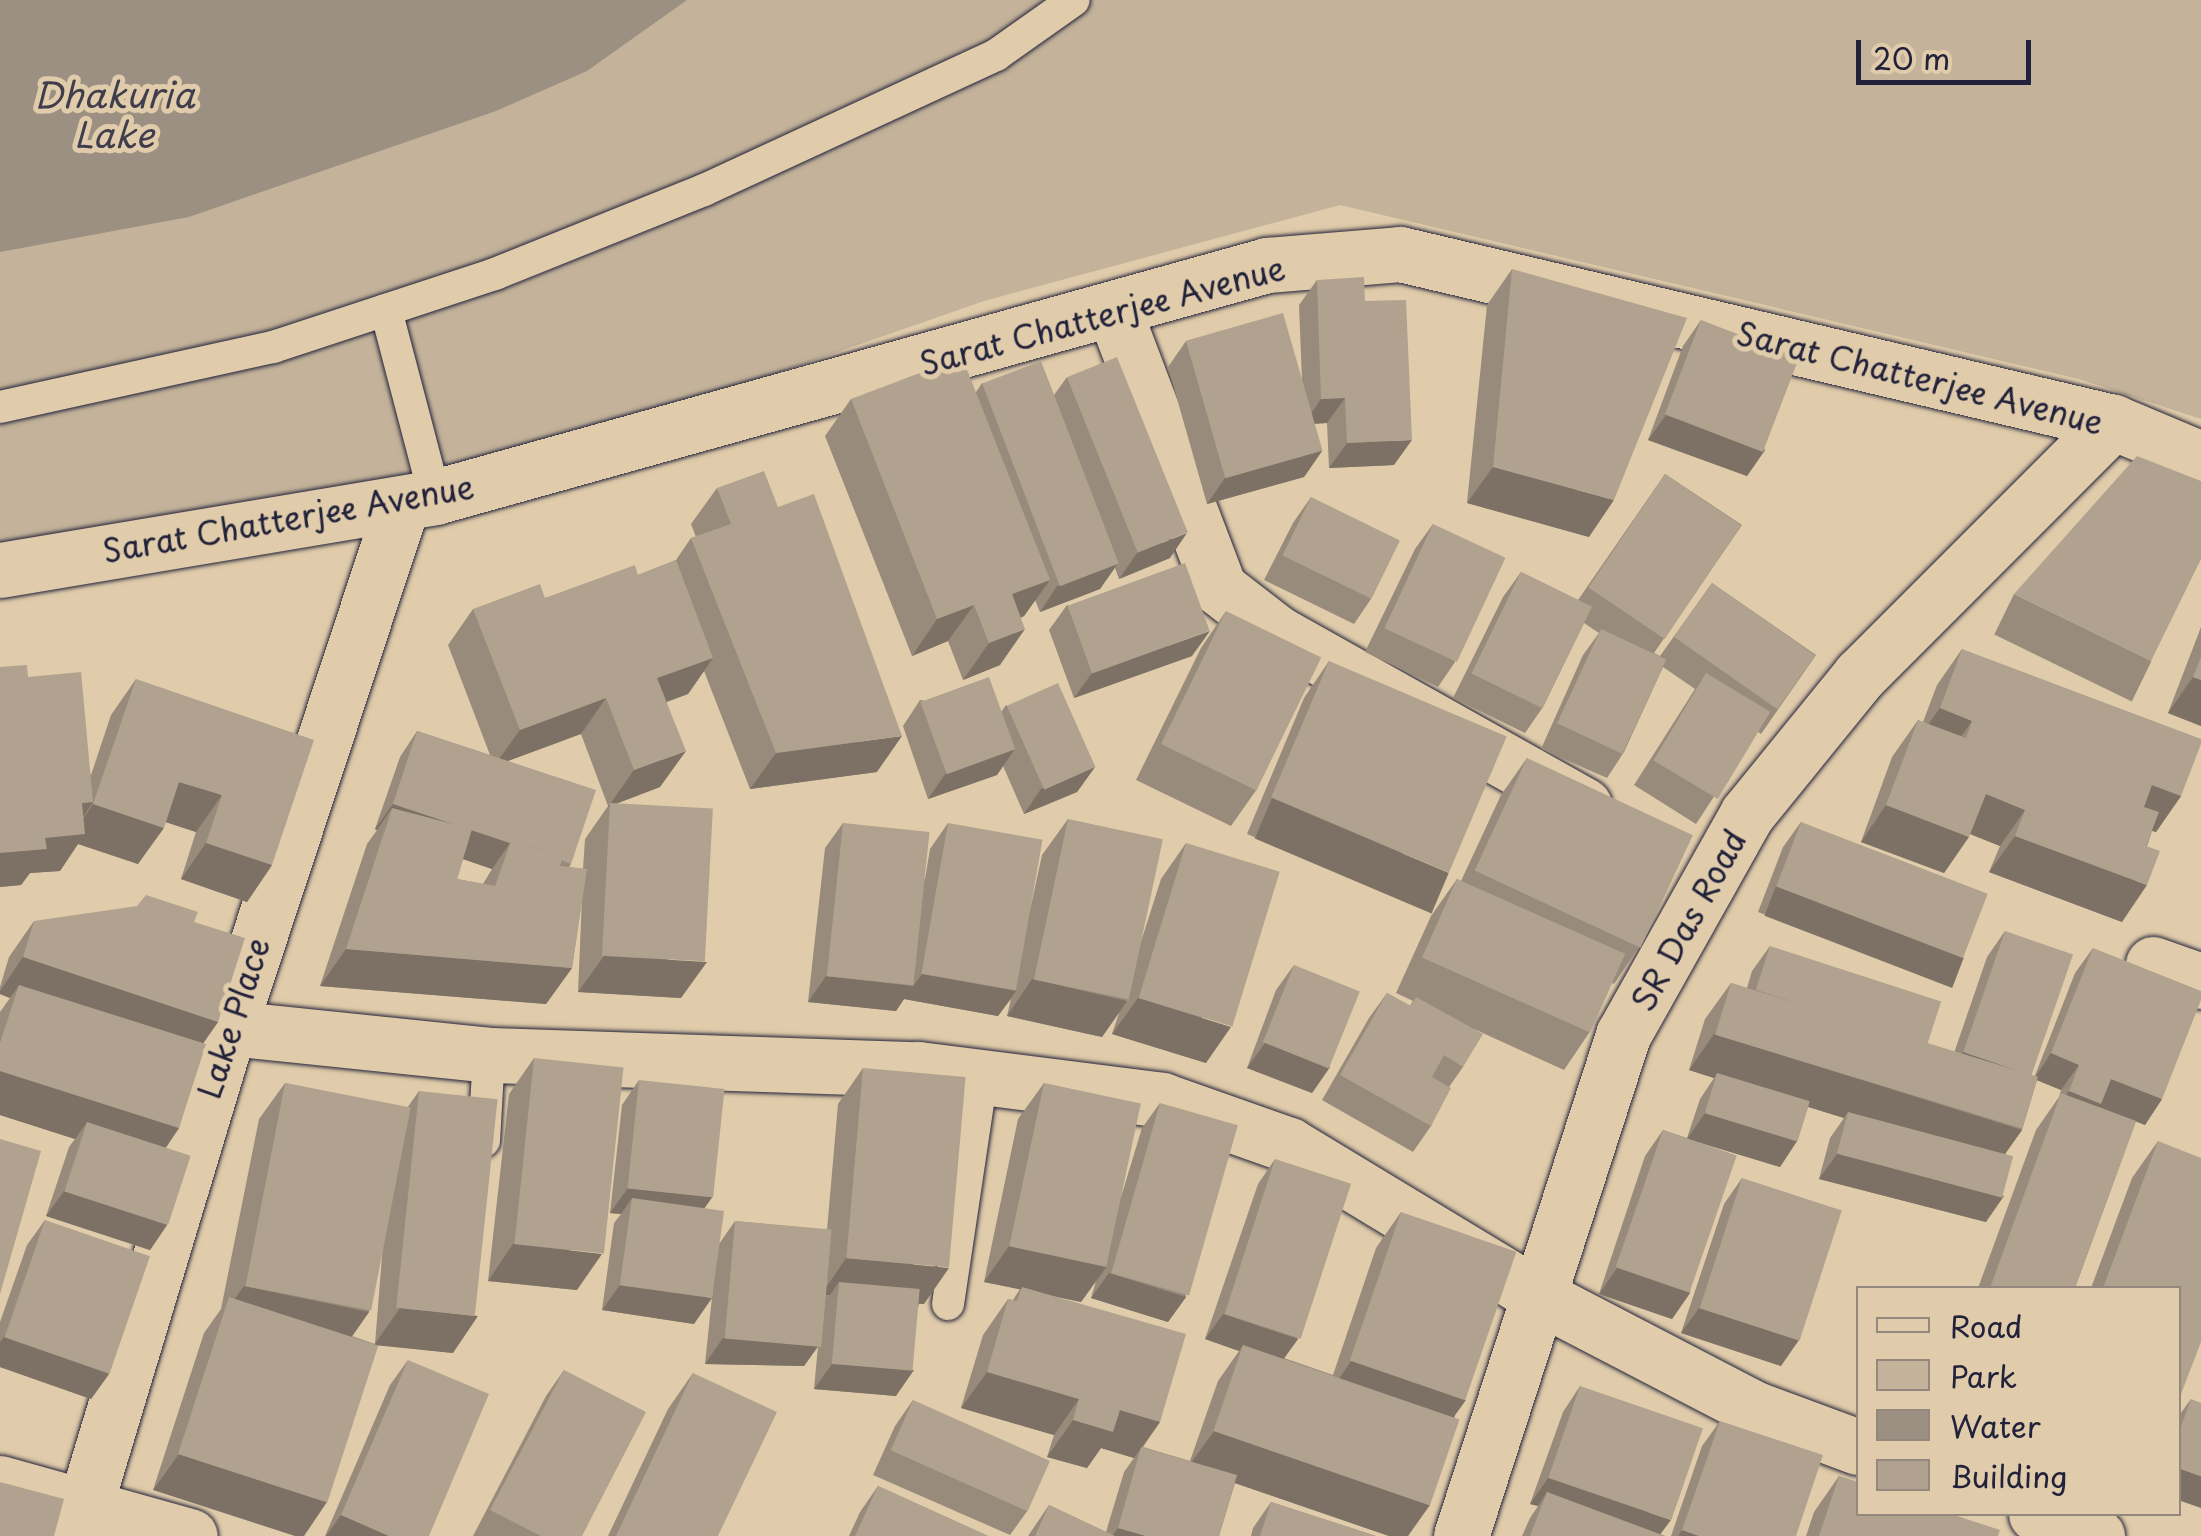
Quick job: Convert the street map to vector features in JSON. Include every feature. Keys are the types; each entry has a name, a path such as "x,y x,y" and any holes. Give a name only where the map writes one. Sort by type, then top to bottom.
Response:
{"street":[{"name":"Sarat Chatterjee Avenue","path":"0,570 418,500 1114,311 1267,264 1400,254 2114,422 2201,459"},
{"path":"1114,311 1219,588 1278,633 1712,877"},
{"name":"SR Das Road","path":"1461,1536 1623,1035 1747,814 1860,675 2114,422"},
{"name":"Lake Place","path":"81,1520 229,1028 418,500"},
{"path":"229,1028 490,1055 982,1076 1162,1100 1289,1144 1538,1296 1753,1408 1856,1446"},
{"path":"0,1483 81,1520 190,1536"},
{"path":"2042,1516 2097,1536"}],"lane":[{"path":"0,406 273,347 386,310 704,190 996,56 1074,0"},
{"path":"386,310 418,500"},
{"path":"482,1182 490,1055"},
{"path":"948,1304 982,1076"}],"green space":[{"path":"0,0 2201,0 2201,419 2079,379 1340,205 984,301 434,493 0,568"}],"water":[{"name":"Dhakuria Lake","path":"0,0 687,0 587,71 496,111 189,217 0,252"}],"building":[{"path":"1512,269 1687,318 1614,500 1493,467"},
{"path":"1364,277 1365,301 1406,300 1412,440 1347,443 1345,398 1321,399 1317,280"},
{"path":"1283,313 1322,450 1225,478 1186,341"},
{"path":"1701,320 1799,358 1763,452 1665,414"},
{"path":"962,357 1050,580 1012,594 1025,629 989,643 974,605 937,619 851,399"},
{"path":"1117,357 1188,532 1138,552 1067,377"},
{"path":"1041,361 1119,564 1060,586 982,384"},
{"path":"2137,456 2201,481 2201,559 2151,661 2014,594"},
{"path":"764,471 778,507 814,494 902,736 776,753 691,538 731,524 717,488"},
{"path":"1665,474 1741,525 1665,639 1588,588"},
{"path":"1311,497 1400,540 1371,599 1283,555"},
{"path":"1433,524 1506,558 1457,662 1384,628"},
{"path":"676,560 713,658 657,678 686,751 634,770 606,698 520,730 473,609 540,584 545,598 635,565 638,575"},
{"path":"1185,563 1210,631 1092,673 1068,606"},
{"path":"1521,572 1592,607 1542,708 1471,674"},
{"path":"1712,583 1815,655 1777,709 1674,637"},
{"path":"1226,611 1321,657 1256,790 1161,744"},
{"path":"1601,629 1666,659 1622,754 1557,723"},
{"path":"1962,649 2201,739 2181,796 2152,785 2144,807 2159,812 2146,846 2160,851 2147,885 2015,836 2025,810 1986,794 1969,837 1886,805 1918,720 1966,738 1972,721 1940,708"},
{"path":"2201,657 2201,680 2193,677"},
{"path":"1329,661 1507,736 1449,873 1271,797"},
{"path":"27,665 28,677 81,672 93,802 82,803 85,834 45,838 47,849 0,853 0,667"},
{"path":"1706,673 1770,712 1718,799 1653,760"},
{"path":"989,677 1015,749 947,774 920,702"},
{"path":"136,679 314,740 272,865 206,843 222,795 179,782 164,828 93,804"},
{"path":"1058,683 1095,767 1044,790 1007,706"},
{"path":"417,731 596,790 571,864 561,860 563,855 510,843 393,804"},
{"path":"1527,758 1693,835 1640,948 1475,870"},
{"path":"610,803 713,808 705,961 602,956"},
{"path":"392,808 472,829 457,879 495,886 511,841 563,855 560,866 587,869 572,968 346,949"},
{"path":"1068,819 1163,839 1129,1000 1034,979"},
{"path":"1801,822 1988,894 1963,958 1776,886"},
{"path":"843,823 930,832 913,985 827,976"},
{"path":"948,823 1043,840 1016,990 921,974"},
{"path":"1186,843 1280,872 1232,1027 1139,998"},
{"path":"1457,879 1625,954 1590,1032 1422,958"},
{"path":"146,895 198,912 194,922 245,938 218,1022 23,957 34,921 137,906"},
{"path":"2005,931 2073,954 2031,1075 1963,1052"},
{"path":"1770,946 1941,1002 1927,1045 1756,990"},
{"path":"2093,948 2201,991 2201,1000 2162,1099 2111,1079 2101,1104 2069,1091 2079,1065 2051,1053"},
{"path":"1294,965 1360,992 1329,1069 1263,1042"},
{"path":"1731,983 2038,1077 2022,1128 1715,1035"},
{"path":"19,985 206,1044 179,1128 0,1071 0,1043"},
{"path":"1387,993 1411,1006 1416,997 1483,1034 1463,1067 1444,1055 1432,1077 1451,1088 1431,1126 1340,1075"},
{"path":"534,1058 624,1067 604,1253 514,1244"},
{"path":"863,1068 966,1077 949,1267 846,1258"},
{"path":"1717,1073 1810,1101 1797,1142 1705,1113"},
{"path":"639,1080 725,1089 713,1197 628,1188"},
{"path":"285,1083 411,1107 371,1311 246,1286"},
{"path":"1044,1083 1141,1104 1106,1267 1009,1246"},
{"path":"419,1091 498,1099 475,1316 396,1308"},
{"path":"2061,1093 2136,1121 2076,1286 1991,1286"},
{"path":"1160,1103 1238,1125 1189,1295 1111,1273"},
{"path":"1848,1112 2013,1156 2002,1198 1837,1154"},
{"path":"87,1122 191,1156 168,1225 64,1191"},
{"path":"1663,1130 1737,1155 1690,1292 1616,1267"},
{"path":"0,1139 41,1151 0,1294"},
{"path":"2158,1141 2201,1158 2201,1342 2181,1394 2181,1286 2104,1286"},
{"path":"1275,1159 1351,1184 1301,1339 1225,1314"},
{"path":"1742,1178 1842,1210 1800,1341 1700,1308"},
{"path":"632,1198 724,1211 712,1298 620,1285"},
{"path":"1401,1212 1516,1252 1465,1400 1350,1360"},
{"path":"45,1220 150,1256 110,1373 5,1337"},
{"path":"735,1221 832,1229 821,1347 725,1339"},
{"path":"839,1282 920,1289 913,1371 832,1364"},
{"path":"1022,1287 1186,1334 1160,1422 1120,1410 1113,1432 1073,1420 1079,1399 987,1372 1008,1299 1017,1301"},
{"path":"229,1297 378,1346 327,1502 178,1454"},
{"path":"1243,1345 1460,1420 1430,1506 1213,1431"},
{"path":"408,1360 489,1394 429,1536 389,1536 341,1515"},
{"path":"564,1370 646,1412 582,1536 541,1536 490,1510"},
{"path":"693,1373 777,1412 718,1536 616,1536"},
{"path":"1580,1386 1703,1428 1671,1520 1548,1478"},
{"path":"2191,1399 2201,1403 2201,1476 2181,1469 2181,1427"},
{"path":"913,1400 1050,1461 1028,1511 891,1450"},
{"path":"1720,1421 1823,1455 1796,1536 1699,1536 1682,1530"},
{"path":"1141,1447 1237,1475 1219,1536 1146,1536 1118,1528"},
{"path":"1839,1476 1856,1481 1856,1516 1957,1516 2000,1530 1998,1536 1819,1536"},
{"path":"0,1482 64,1499 54,1536 0,1536"},
{"path":"878,1486 988,1536 855,1536"},
{"path":"1547,1492 1665,1536 1530,1536"},
{"path":"1271,1502 1376,1536 1260,1536"},
{"path":"1049,1505 1115,1536 1035,1536"}]}
